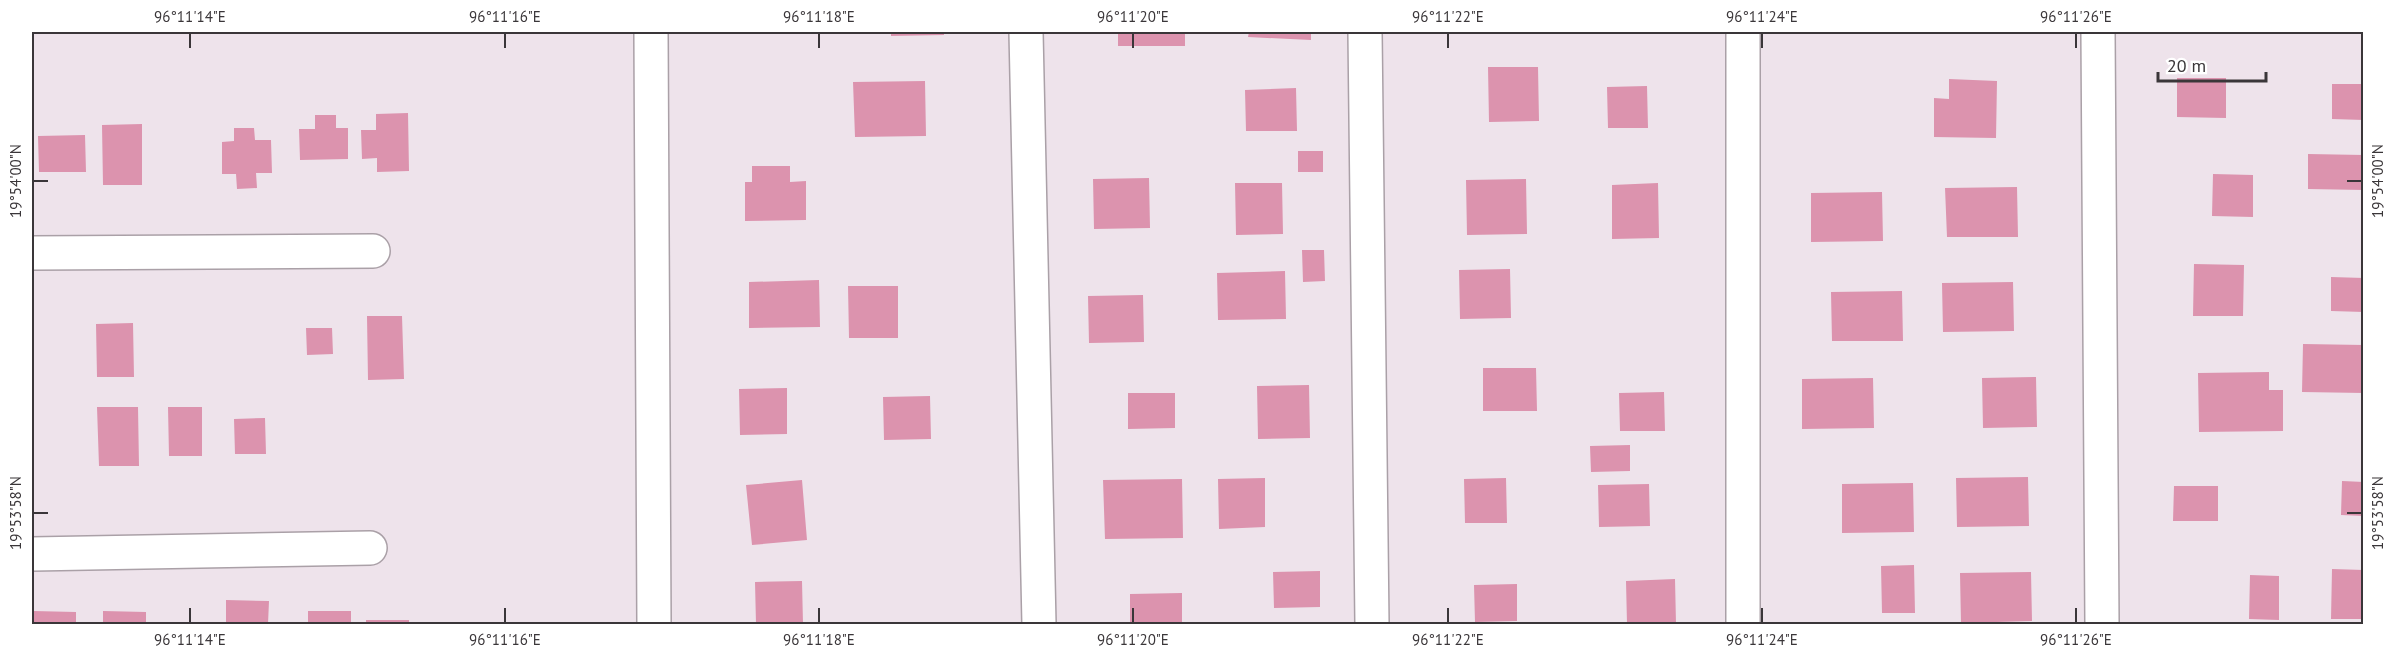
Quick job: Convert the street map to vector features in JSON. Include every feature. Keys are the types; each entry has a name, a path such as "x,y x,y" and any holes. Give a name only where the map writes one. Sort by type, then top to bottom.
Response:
{"street":[{"path":"651,32 654,624"},
{"path":"1026,32 1039,624"},
{"path":"1365,32 1372,624"},
{"path":"1743,32 1743,624"},
{"path":"2098,32 2102,624"},
{"path":"32,253 373,251"},
{"path":"32,554 370,548"}],"building":[{"path":"891,32 944,32 944,35 891,36"},
{"path":"1118,32 1185,32 1185,46 1118,46"},
{"path":"1249,32 1311,32 1311,40 1248,37"},
{"path":"1488,67 1538,67 1539,121 1489,122"},
{"path":"2177,78 2226,78 2226,118 2177,117"},
{"path":"1949,79 1997,81 1996,138 1934,137 1934,98 1949,99"},
{"path":"925,81 926,136 855,137 853,82"},
{"path":"2332,84 2364,84 2364,120 2332,119"},
{"path":"1647,86 1648,128 1608,128 1607,87"},
{"path":"1296,88 1297,131 1246,131 1245,90"},
{"path":"408,113 409,171 377,172 377,158 362,159 361,130 376,130 376,114"},
{"path":"315,115 336,115 336,128 348,128 348,159 300,160 299,129 315,129"},
{"path":"142,124 142,185 103,185 102,125"},
{"path":"234,128 254,128 255,140 271,140 272,173 256,173 257,188 237,189 236,174 222,174 222,142 234,141"},
{"path":"85,135 86,172 39,172 38,136"},
{"path":"1298,151 1323,151 1323,172 1298,172"},
{"path":"2308,154 2364,155 2364,190 2308,189"},
{"path":"752,166 790,166 790,182 806,181 806,220 745,221 745,182 752,182"},
{"path":"2213,174 2253,175 2253,217 2212,216"},
{"path":"1149,178 1150,228 1094,229 1093,179"},
{"path":"1526,179 1527,234 1467,235 1466,180"},
{"path":"1235,183 1282,183 1283,234 1236,235"},
{"path":"1658,183 1659,238 1612,239 1612,185"},
{"path":"2017,187 2018,237 1947,237 1945,188"},
{"path":"1882,192 1883,241 1811,242 1811,193"},
{"path":"1302,250 1324,250 1325,281 1303,282"},
{"path":"2194,264 2244,265 2243,316 2193,316"},
{"path":"1510,269 1511,318 1460,319 1459,270"},
{"path":"1285,271 1286,319 1218,320 1217,273"},
{"path":"2331,277 2364,278 2364,312 2331,311"},
{"path":"819,280 820,327 749,328 749,282"},
{"path":"2013,282 2014,331 1943,332 1942,283"},
{"path":"848,286 898,286 898,338 849,338"},
{"path":"1902,291 1903,341 1832,341 1831,292"},
{"path":"1143,295 1144,342 1089,343 1088,296"},
{"path":"367,316 402,316 404,379 368,380"},
{"path":"133,323 134,377 97,377 96,324"},
{"path":"306,328 332,328 333,354 307,355"},
{"path":"2303,344 2364,345 2364,393 2302,392"},
{"path":"1483,368 1536,368 1537,411 1483,411"},
{"path":"2269,372 2269,390 2283,390 2283,431 2199,432 2198,373"},
{"path":"2036,377 2037,427 1983,428 1982,378"},
{"path":"1873,378 1874,428 1802,429 1802,379"},
{"path":"1309,385 1310,438 1258,439 1257,386"},
{"path":"787,388 787,434 740,435 739,389"},
{"path":"1664,392 1665,431 1620,431 1619,393"},
{"path":"1128,393 1175,393 1175,428 1128,429"},
{"path":"930,396 931,439 884,440 883,397"},
{"path":"97,407 138,407 139,466 99,466"},
{"path":"168,407 202,407 202,456 169,456"},
{"path":"265,418 266,454 235,454 234,419"},
{"path":"1630,445 1630,471 1591,472 1590,446"},
{"path":"2028,477 2029,526 1957,527 1956,478"},
{"path":"1265,478 1265,527 1219,529 1218,479"},
{"path":"1506,478 1507,523 1465,523 1464,479"},
{"path":"1182,479 1183,538 1105,539 1103,480"},
{"path":"802,480 807,540 752,545 746,485"},
{"path":"2342,481 2364,482 2364,516 2341,515"},
{"path":"1913,483 1914,532 1842,533 1842,484"},
{"path":"1649,484 1650,526 1599,527 1598,485"},
{"path":"2174,486 2218,486 2218,521 2173,521"},
{"path":"1914,565 1915,613 1882,613 1881,566"},
{"path":"2332,569 2364,570 2364,619 2331,619"},
{"path":"1320,571 1320,607 1274,608 1273,572"},
{"path":"2031,572 2032,621 1961,623 1960,573"},
{"path":"2250,575 2279,576 2279,620 2249,619"},
{"path":"1675,579 1676,624 1627,624 1626,581"},
{"path":"802,581 803,624 756,624 755,582"},
{"path":"1517,584 1517,621 1475,622 1474,585"},
{"path":"1182,593 1182,624 1130,624 1130,594"},
{"path":"226,600 269,601 268,624 226,624"},
{"path":"33,611 76,612 76,624 33,624"},
{"path":"103,611 146,612 146,624 103,624"},
{"path":"308,611 351,611 351,624 308,624"},
{"path":"366,620 409,620 409,624 366,624"}]}
